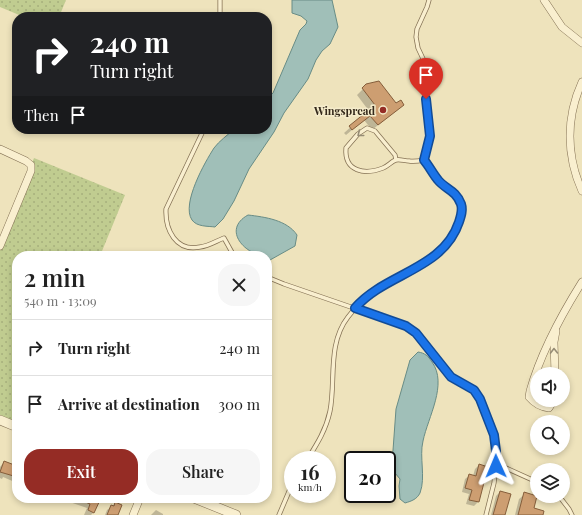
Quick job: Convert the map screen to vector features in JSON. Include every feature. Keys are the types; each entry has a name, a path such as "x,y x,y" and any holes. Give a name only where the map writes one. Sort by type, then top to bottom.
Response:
{"street":[{"path":"544,0 562,27 582,43"},
{"path":"582,82 573,109 570,137 573,165 582,191"},
{"path":"0,150 26,161 31,165 31,171 1,243"},
{"path":"537,367 547,342 582,282"},
{"path":"555,367 554,342 556,327"},
{"path":"0,420 12,425"},
{"path":"133,515 138,503"},
{"path":"206,503 236,515"}],"lane":[{"path":"220,0 220,12"},
{"path":"313,451 324,433 330,409 337,340 346,319 362,301 373,292 434,257 446,245 457,226 462,209 458,198 449,188 438,181 424,160 430,136 426,99 428,79 426,63 418,48 416,37 429,0"},
{"path":"396,160 394,155 375,131 367,128 358,134 346,148 346,160 352,168 359,171 385,168 396,160 411,162 424,160"},
{"path":"202,134 166,210 165,220 168,231 174,240 182,244 199,248 210,245 224,238 231,251"},
{"path":"272,279 406,326 416,333 451,377 474,390 480,399 494,435 496,451 494,483 486,515"},
{"path":"496,466 506,468 530,479"},
{"path":"279,515 284,503"},
{"path":"564,503 572,515"}],"green space":[{"path":"0,0 66,0 61,12 12,12 0,7"},
{"path":"34,158 125,195 102,251 12,251 12,425 0,420 0,246"}],"water":[{"path":"292,0 332,0 338,27 330,44 322,51 316,60 308,79 284,113 274,132 249,169 234,201 223,219 215,227 197,224 192,220 189,213 192,194 200,173 214,148 228,134 272,134 272,94 300,30 307,21 301,16 292,13"},
{"path":"248,215 268,218 282,223 293,230 297,235 295,246 272,259 272,251 250,251 240,241 237,235 237,228 240,221"},
{"path":"418,352 423,353 429,358 436,371 438,390 422,447 422,487 420,493 414,500 405,503 400,499 400,479 396,474 396,451 393,451 396,409 410,360"}],"building":[{"name":"Wingspread","path":"379,81 396,103 401,100 404,105 378,125 370,116 352,130 349,126 375,105 362,88 366,84"},
{"path":"4,461 12,464 12,476 0,472"},
{"path":"479,464 488,467 479,502 469,500 472,490 465,488 469,474 476,476"},
{"path":"500,491 511,494 505,515 493,515"},
{"path":"524,492 530,494 530,503 535,503 534,508 544,511 543,515 518,515"},
{"path":"88,503 99,503 94,513 88,510 90,504"},
{"path":"115,503 122,505 118,515 107,515 111,505 114,506"}],"place":[{"name":"Wingspread","path":"383,110"}],"route":[{"path":"426,99 429,113 430,136 424,160 438,181 449,188 458,198 462,209 461,215 452,236 446,245 434,257 373,292 355,308 406,326 416,333 451,377 474,390 480,399 494,435 496,466"}]}
